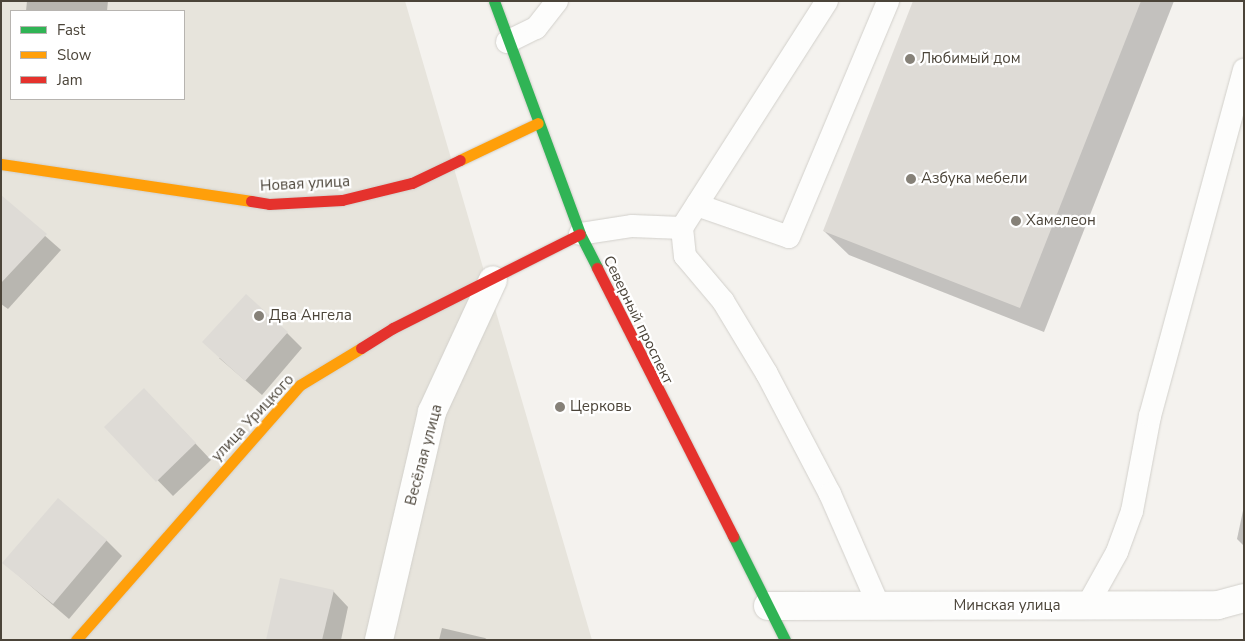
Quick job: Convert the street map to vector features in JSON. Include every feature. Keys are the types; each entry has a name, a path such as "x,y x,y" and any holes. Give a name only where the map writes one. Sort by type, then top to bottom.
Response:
{"street":[{"name":"Северный проспект","path":"494,1 507,42 580,234 634,346 786,640"},
{"name":"Новая улица","path":"1,164 269,204 342,200 412,183 538,123"},
{"name":"улица Урицкого","path":"76,640 300,385 393,328 493,280 580,234"},
{"name":"Весёлая улица","path":"380,640 432,412 493,280"},
{"name":"Минская улица","path":"768,606 1218,605 1244,598"}],"lane":[{"path":"507,42 536,28 557,1"},
{"path":"827,1 682,228 685,256 724,301 767,374 830,494 879,606"},
{"path":"697,205 789,237 888,1"},
{"path":"1086,606 1117,552 1132,511 1150,416 1244,70"},
{"path":"580,234 632,226 682,228"}],"shaded area":[{"path":"1,1 405,1 592,640 1,640"}],"building":[{"path":"913,1 1141,1 1020,308 823,231"},
{"path":"1,195 47,234 1,283"},
{"path":"246,294 288,332 245,381 202,342"},
{"path":"144,388 196,443 156,482 104,427"},
{"path":"58,498 107,540 53,604 2,563"},
{"path":"280,578 334,590 322,640 266,640"}],"traffic: fast":[{"path":"494,1 580,234 597,268"},
{"path":"733,536 785,640"}],"traffic: slow":[{"path":"460,160 538,123"},
{"path":"1,164 251,201"},
{"path":"76,640 300,385 361,348"}],"traffic: jam":[{"path":"251,201 269,204 342,200 412,183 460,160"},
{"path":"361,348 393,328 580,234"},
{"path":"597,268 733,536"}],"place":[{"name":"Любимый дом","path":"910,59"},
{"name":"Азбука мебели","path":"911,179"},
{"name":"Хамелеон","path":"1016,221"},
{"name":"Два Ангела","path":"259,316"},
{"name":"Церковь","path":"560,407"}]}
